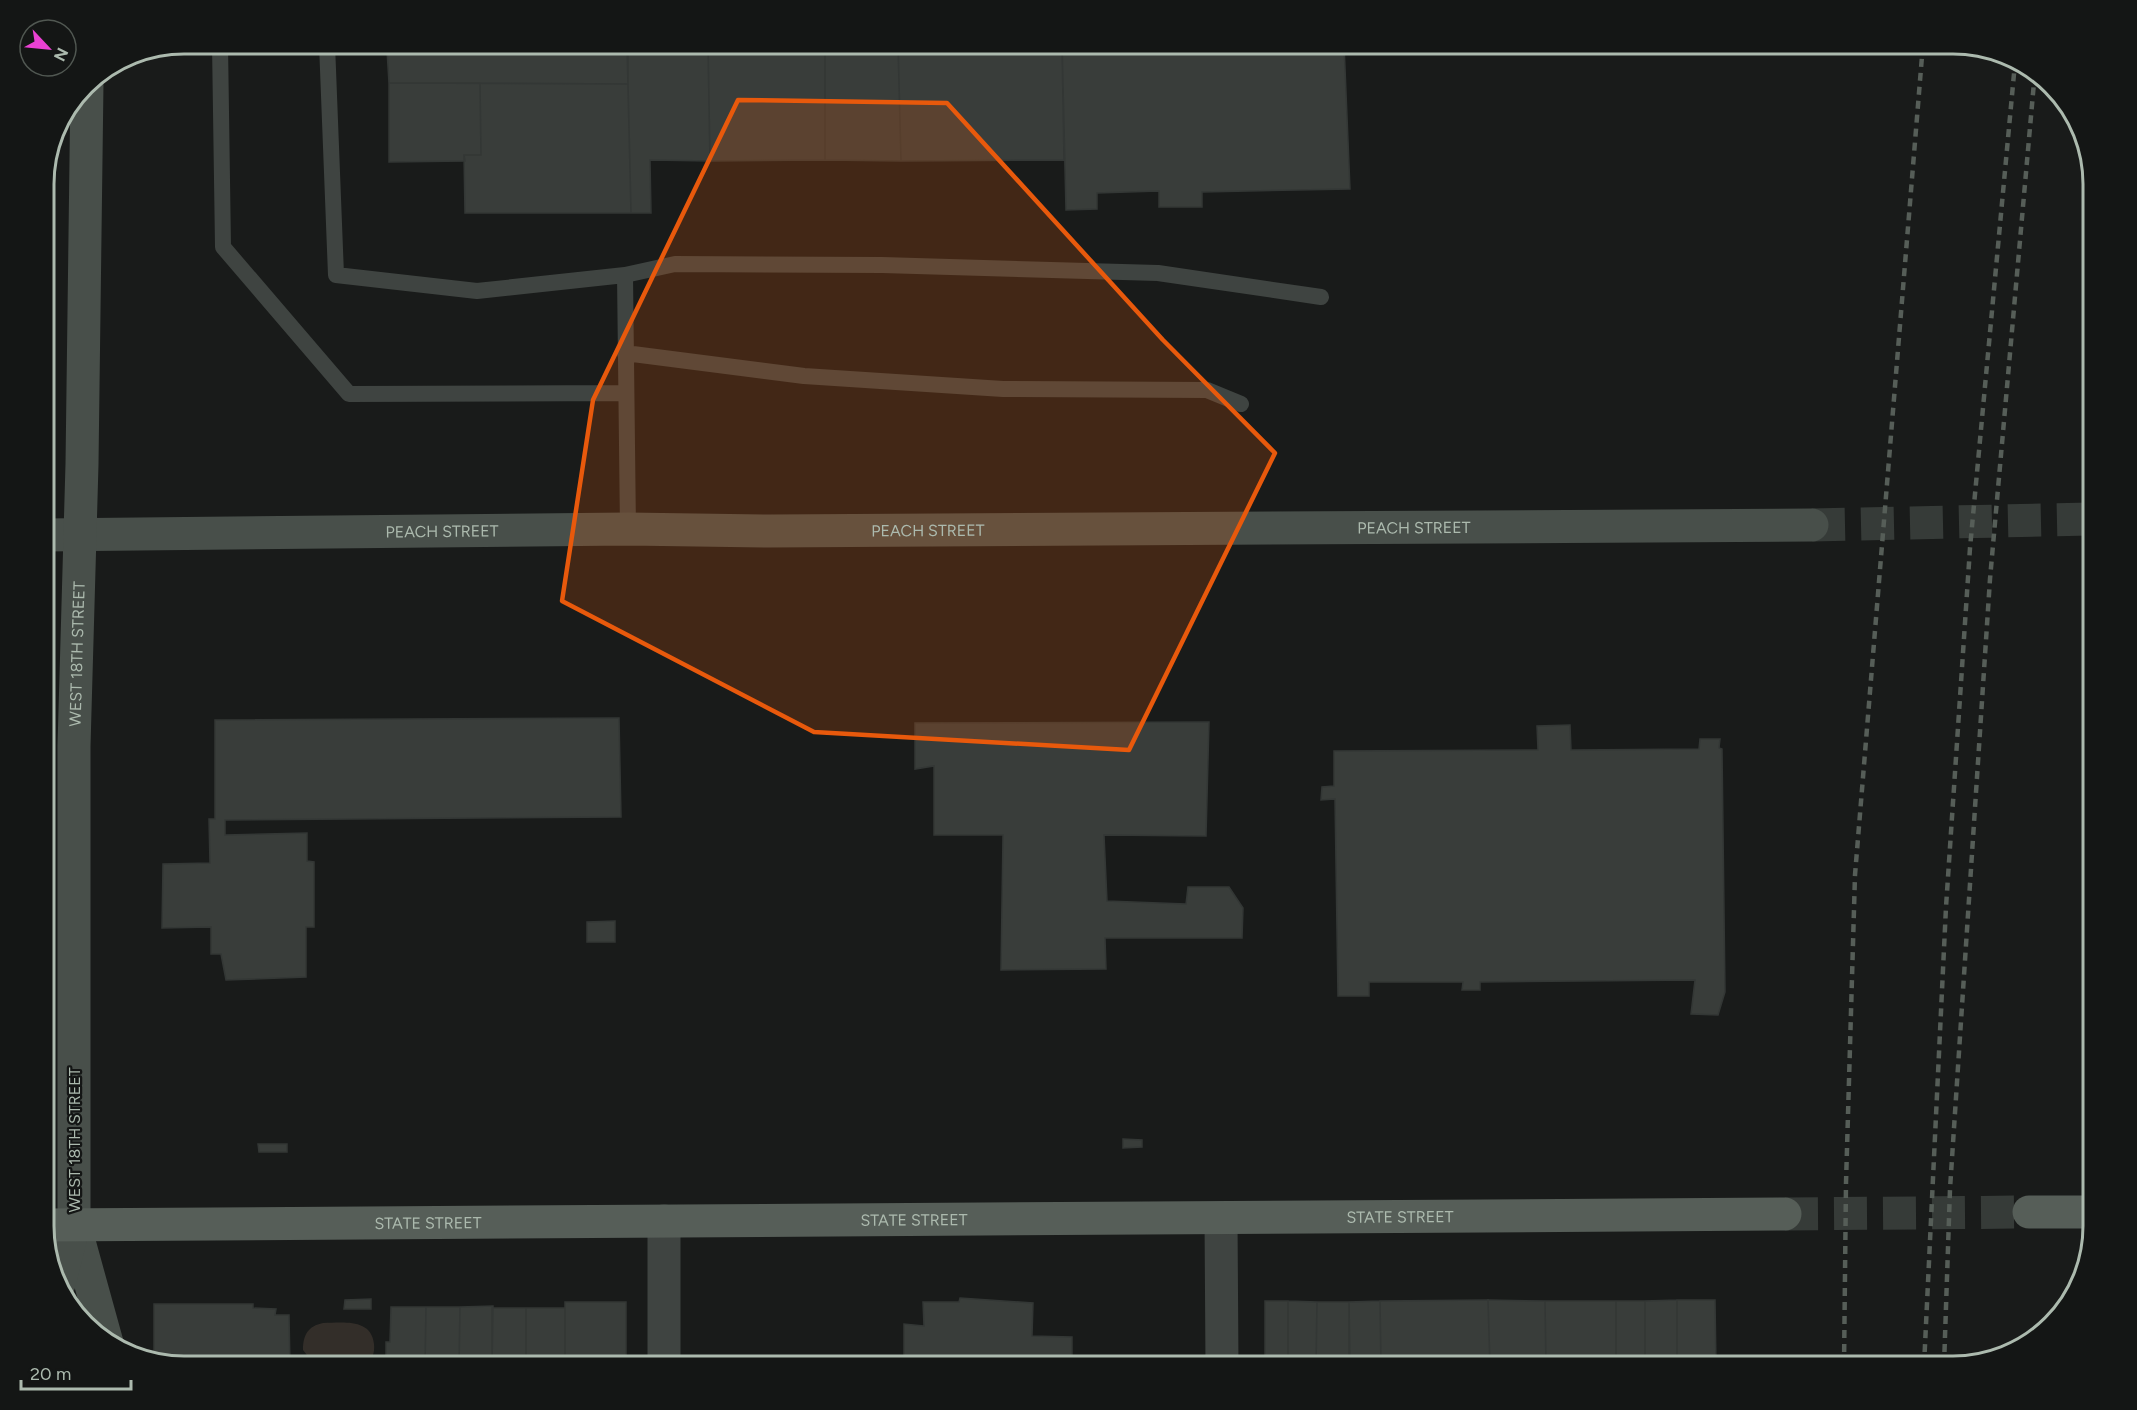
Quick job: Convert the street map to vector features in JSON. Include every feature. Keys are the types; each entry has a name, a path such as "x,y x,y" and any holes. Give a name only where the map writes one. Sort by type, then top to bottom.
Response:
{"main road":[{"name":"WEST 18TH STREET","path":"59,1225 80,535 87,98"},
{"name":"PEACH STREET","path":"54,536 628,529 782,531 1812,525"},
{"path":"2029,1212 2083,1212"},
{"name":"STATE STREET","path":"59,1225 1785,1214"},
{"path":"58,1257 59,1225"},
{"path":"59,1225 100,1325"}],"street":[{"path":"1221,1218 1222,1356"},
{"path":"664,1221 664,1356"}],"lane":[{"path":"220,54 222,247 349,394 626,393"},
{"path":"327,54 336,275 477,291 625,275 675,264 882,265 1158,273 1321,297"},
{"path":"625,275 628,529"},
{"path":"625,353 804,376 1003,389 1207,390 1241,404"}],"highlighted area":[{"path":"738,100 947,103 1163,340 1275,453 1129,750 814,732 562,601 593,400"}],"shaded area":[{"path":"323,1323 347,1323 362,1326 372,1336 373,1356 308,1356 303,1350 304,1340 314,1326"}],"building":[{"path":"387,54 628,54 628,84 389,83"},
{"path":"627,54 708,54 710,161 650,160 651,213 631,213"},
{"path":"708,54 825,54 825,160 710,161"},
{"path":"825,54 898,54 901,161 825,160"},
{"path":"898,54 1062,54 1064,160 901,161"},
{"path":"1062,54 1344,54 1350,189 1202,192 1202,207 1159,207 1159,191 1097,193 1097,209 1066,210"},
{"path":"389,83 480,83 481,155 464,155 465,161 389,162"},
{"path":"480,83 628,84 631,213 465,213 464,155 481,155"},
{"path":"619,718 621,817 225,820 225,835 307,833 307,861 314,862 314,927 306,927 306,977 226,980 221,954 211,954 211,927 162,928 163,864 210,863 209,819 215,819 215,720"},
{"path":"1209,722 1206,836 1104,835 1107,901 1186,904 1188,887 1229,887 1243,908 1242,938 1105,938 1106,969 1001,970 1003,835 934,835 934,766 915,769 915,723"},
{"path":"1570,725 1571,750 1699,749 1700,739 1720,739 1719,748 1722,749 1725,992 1718,1015 1691,1014 1695,980 1480,982 1480,990 1462,990 1463,982 1369,982 1369,996 1338,996 1335,799 1321,800 1322,787 1334,786 1334,751 1538,750 1537,726"},
{"path":"615,921 615,942 587,942 587,922"},
{"path":"1123,1139 1142,1140 1142,1147 1123,1148"},
{"path":"258,1144 287,1144 287,1152 259,1152"},
{"path":"960,1298 1033,1303 1032,1336 1072,1337 1072,1356 904,1356 904,1324 924,1326 923,1302 959,1302"},
{"path":"371,1299 371,1309 344,1309 345,1300"},
{"path":"1488,1300 1545,1301 1546,1356 1490,1356"},
{"path":"1488,1300 1490,1356 1381,1356 1380,1301"},
{"path":"1677,1300 1715,1300 1716,1356 1677,1356"},
{"path":"1677,1300 1677,1356 1645,1356 1645,1301"},
{"path":"1265,1301 1288,1301 1288,1356 1265,1356"},
{"path":"1288,1301 1317,1302 1316,1356 1288,1356"},
{"path":"1380,1301 1381,1356 1350,1356 1349,1302"},
{"path":"1545,1301 1616,1301 1616,1356 1546,1356"},
{"path":"1616,1301 1645,1301 1645,1356 1616,1356"},
{"path":"565,1302 626,1302 626,1356 565,1356"},
{"path":"1317,1302 1349,1302 1349,1356 1316,1356"},
{"path":"154,1304 253,1304 253,1308 276,1309 275,1315 289,1315 290,1356 184,1356 154,1353"},
{"path":"493,1306 492,1356 459,1356 460,1307"},
{"path":"391,1307 426,1307 425,1356 386,1356 386,1342 390,1342"},
{"path":"426,1307 460,1307 459,1356 425,1356"},
{"path":"492,1308 526,1308 526,1356 492,1356"},
{"path":"526,1308 565,1308 565,1356 526,1356"}],"tunnel":[{"path":"1812,525 2083,519"},
{"path":"1785,1214 2029,1212"}],"railway":[{"path":"1844,1356 1846,1183 1855,875 1922,54"},
{"path":"1924,1356 1946,907 1970,548 2014,69"},
{"path":"1944,1356 1950,1189 1990,579 2034,82"}]}
